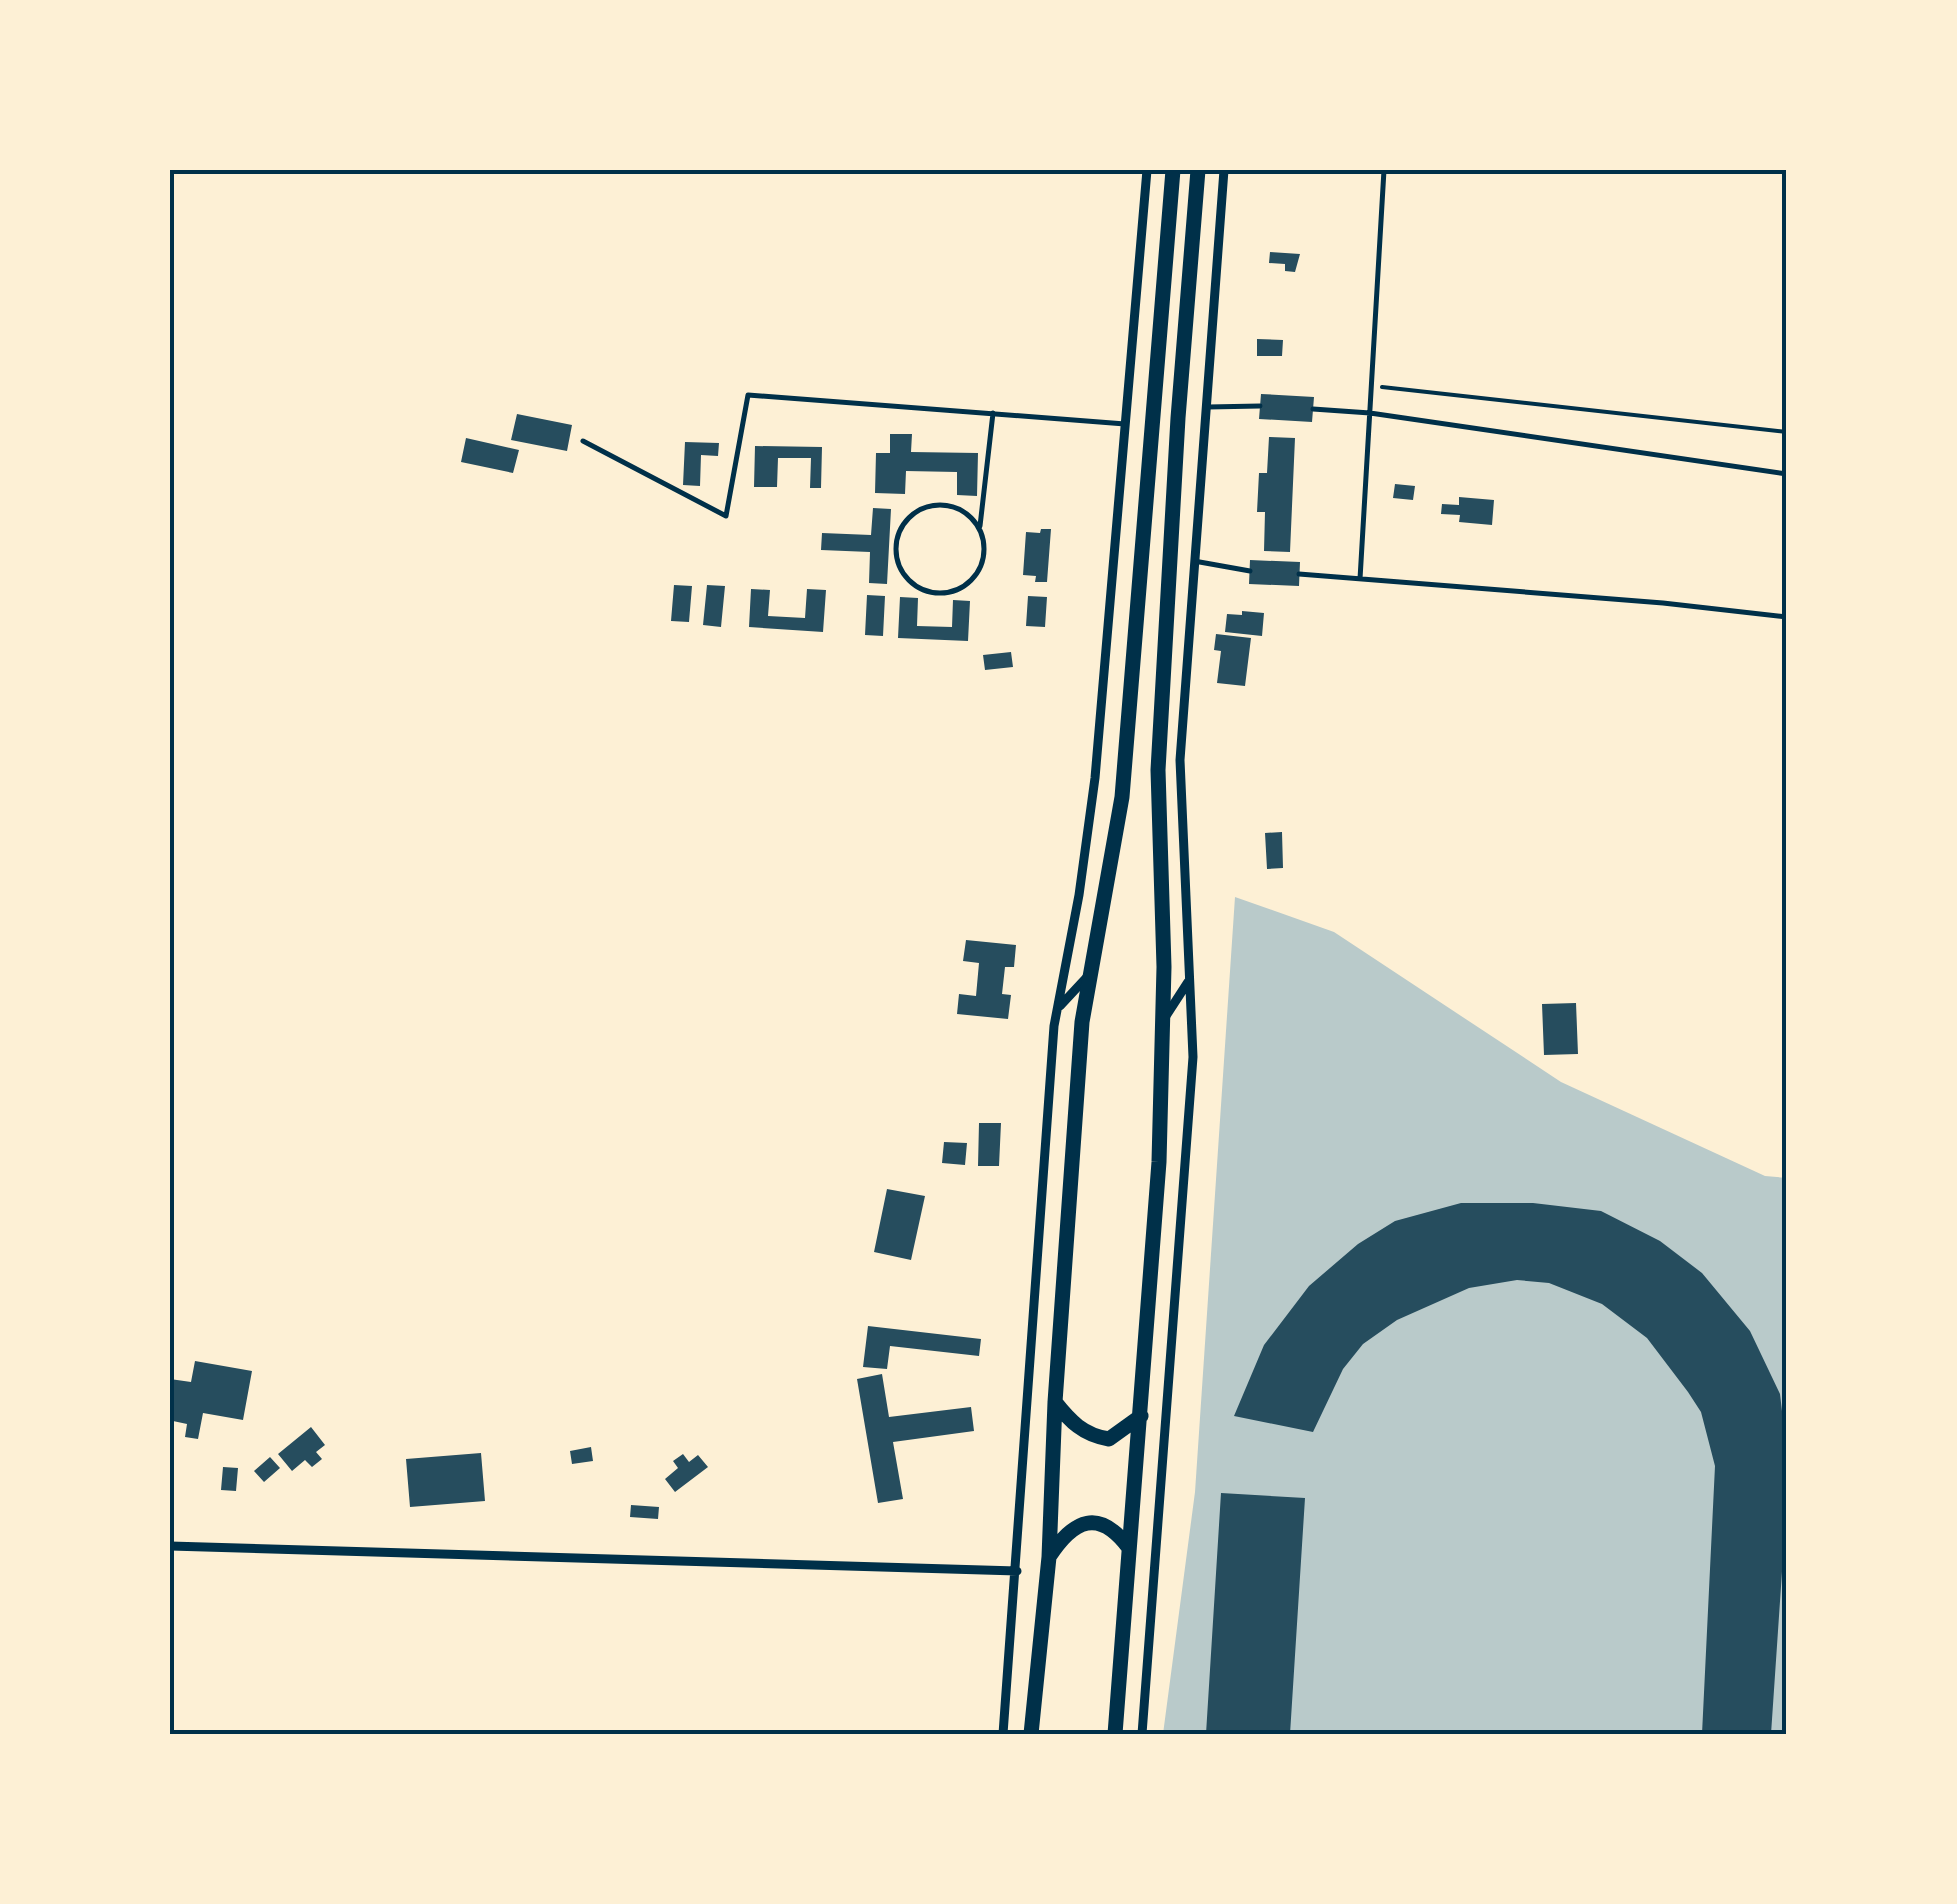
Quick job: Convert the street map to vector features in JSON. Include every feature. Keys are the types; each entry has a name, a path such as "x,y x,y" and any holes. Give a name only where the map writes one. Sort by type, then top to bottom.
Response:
{"highway":[{"path":"1031,1734 1049,1556 1054,1402 1082,1022 1122,797 1173,170"},
{"path":"1115,1734 1159,1162 1163,1020 1158,770 1178,418 1198,170"},
{"path":"1054,1402 1072,1424 1094,1437 1109,1439 1141,1416"},
{"path":"1049,1556 1068,1533 1086,1522 1103,1524 1118,1533 1129,1548"}],"street":[{"path":"1003,1734 1058,1008 1079,895 1094,778 1146,170"},
{"path":"1142,1734 1193,1057 1180,760 1224,170"},
{"path":"1058,1008 1092,972"},
{"path":"1163,1020 1189,979"},
{"path":"170,1546 1017,1572"}],"lane":[{"path":"1360,579 1384,170"},
{"path":"583,441 726,516 748,395 1125,424"},
{"path":"1206,407 1260,406"},
{"path":"1313,409 1370,412 1787,474"},
{"path":"979,529 965,512 944,505 913,514 896,542 904,574 930,592 952,591 971,580 982,561 984,550 979,529 994,414"},
{"path":"1194,561 1250,572"},
{"path":"1300,574 1787,617"}],"path":[{"path":"1372,386 1787,432"}],"shaded area":[{"path":"1235,897 1334,932 1561,1082 1765,1176 1787,1178 1787,1734 1163,1734 1195,1492"}],"building":[{"path":"1270,252 1300,254 1295,272 1285,271 1285,264 1269,263"},
{"path":"1257,339 1283,340 1282,356 1257,356"},
{"path":"1261,394 1314,397 1312,422 1259,419"},
{"path":"517,414 572,425 567,451 511,440"},
{"path":"890,434 912,434 911,452 978,453 977,496 957,495 957,472 906,471 905,494 875,493 876,453 890,453"},
{"path":"1269,437 1295,438 1290,552 1264,551 1265,512 1257,512 1259,473 1267,473"},
{"path":"466,438 519,450 513,473 461,462"},
{"path":"685,442 719,443 718,456 701,455 700,486 683,485"},
{"path":"755,446 822,447 821,488 810,488 811,458 778,458 777,487 754,487"},
{"path":"1395,484 1415,486 1413,500 1393,498"},
{"path":"1459,497 1494,500 1492,525 1459,522 1460,515 1441,514 1442,504 1459,505"},
{"path":"873,508 891,509 887,584 869,583 870,552 821,550 822,533 871,535"},
{"path":"1041,529 1051,529 1047,582 1035,582 1036,576 1023,575 1026,532 1040,533"},
{"path":"1250,560 1300,562 1299,586 1249,584"},
{"path":"674,585 692,586 689,622 671,621"},
{"path":"707,585 725,586 721,627 703,625"},
{"path":"751,589 770,590 768,616 805,618 807,589 826,590 823,632 749,627"},
{"path":"867,595 885,596 883,636 865,635"},
{"path":"1028,596 1047,597 1045,627 1026,626"},
{"path":"900,597 918,598 917,626 952,627 953,600 970,601 968,641 898,638"},
{"path":"1242,611 1264,613 1262,636 1225,632 1227,614 1242,615"},
{"path":"1216,634 1251,638 1245,686 1217,683 1221,651 1214,650"},
{"path":"1011,652 1013,667 985,670 983,655"},
{"path":"1282,832 1283,868 1267,869 1265,833"},
{"path":"966,940 1016,945 1014,967 1005,967 1002,994 1011,995 1008,1019 957,1014 959,994 976,996 979,963 963,961"},
{"path":"1576,1003 1578,1054 1544,1055 1542,1004"},
{"path":"979,1123 1001,1123 999,1166 978,1166"},
{"path":"944,1142 967,1143 965,1165 942,1163"},
{"path":"887,1189 925,1196 911,1260 874,1252"},
{"path":"1461,1203 1533,1203 1601,1211 1660,1241 1702,1273 1750,1331 1780,1394 1787,1454 1771,1734 1702,1734 1715,1466 1701,1412 1688,1392 1647,1338 1602,1304 1549,1283 1517,1280 1469,1288 1397,1320 1363,1344 1343,1369 1313,1432 1234,1416 1264,1345 1309,1286 1358,1244 1395,1221"},
{"path":"868,1326 981,1339 979,1356 890,1346 887,1369 863,1367"},
{"path":"195,1361 252,1371 243,1420 203,1413 198,1439 185,1437 187,1424 173,1421 170,1429 170,1379 191,1382"},
{"path":"882,1374 889,1417 971,1407 974,1431 893,1442 903,1499 878,1503 857,1379"},
{"path":"311,1427 325,1445 316,1452 322,1459 312,1467 305,1460 292,1471 278,1454"},
{"path":"591,1447 593,1461 572,1464 570,1451"},
{"path":"481,1453 485,1501 410,1507 406,1459"},
{"path":"683,1454 689,1462 698,1455 708,1467 675,1492 665,1479 678,1468 673,1461"},
{"path":"270,1457 280,1468 264,1482 254,1471"},
{"path":"223,1467 238,1468 236,1491 221,1490"},
{"path":"1221,1493 1305,1498 1290,1734 1206,1734"},
{"path":"631,1505 659,1507 658,1519 630,1517"}]}
